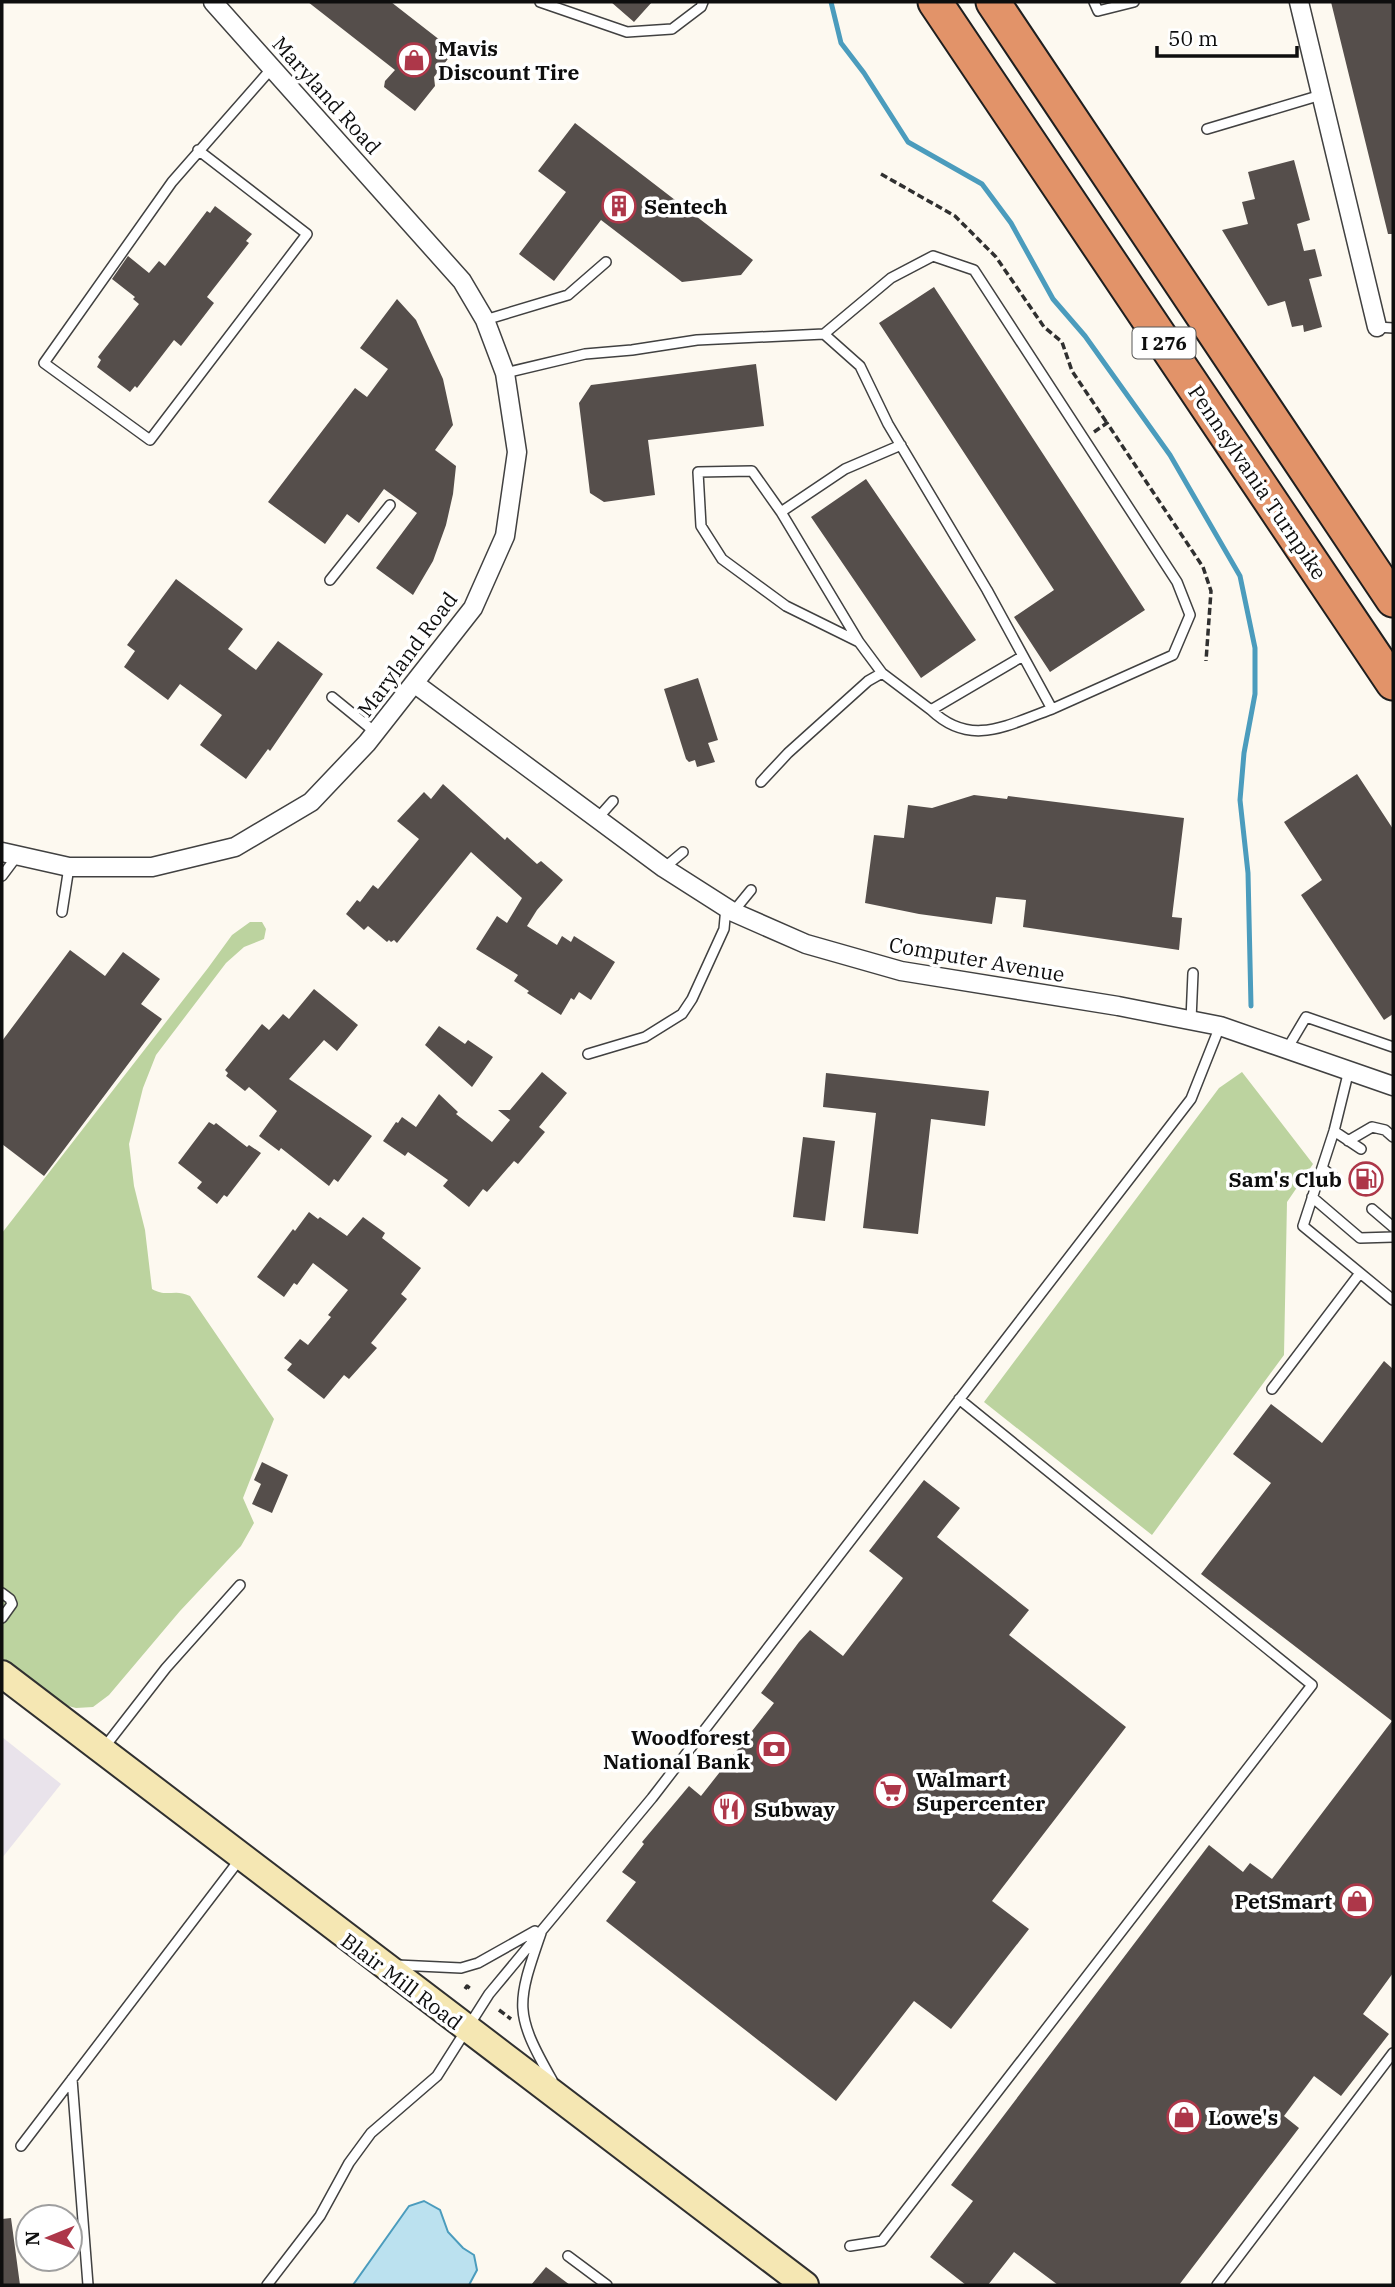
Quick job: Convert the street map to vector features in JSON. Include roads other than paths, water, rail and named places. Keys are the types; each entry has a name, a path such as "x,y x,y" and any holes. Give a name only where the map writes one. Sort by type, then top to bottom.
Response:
{"highway":[{"name":"Pennsylvania Turnpike","path":"935,2 1393,684"},
{"name":"I 276","path":"993,2 1393,600"}],"main road":[{"name":"Blair Mill Road","path":"2,1674 805,2285"}],"street":[{"name":"Maryland Road","path":"9,854 69,867 152,867 235,847 311,802 375,732 473,608 505,536 517,452 505,373 485,320 462,281 214,2"},
{"path":"1299,2 1321,95 1385,328"},
{"name":"Computer Avenue","path":"414,683 664,869 729,909 806,944 901,971 1118,1006 1220,1026 1393,1086"}],"lane":[{"path":"541,2 627,32 673,29 701,7 703,2"},
{"path":"1094,2 1098,11 1135,2"},
{"path":"198,150 307,234 150,440 44,363 172,183 198,150 272,68"},
{"path":"1207,129 1321,95"},
{"path":"505,373 585,354 632,351 697,340 824,334 891,278 933,256 974,270 1177,582 1190,615 1173,655 1052,709 988,732 973,732 943,722 881,673 859,642 781,512 752,471 698,472 701,526 722,559 786,606 859,642"},
{"path":"485,320 568,295 606,262"},
{"path":"824,334 860,366 901,445 1052,709"},
{"path":"781,512 845,469 901,445"},
{"path":"330,580 390,505"},
{"path":"931,710 1023,656"},
{"path":"761,782 818,726 868,681 881,673"},
{"path":"332,696 375,732"},
{"path":"597,819 612,801"},
{"path":"664,869 683,852"},
{"path":"2,876 9,854"},
{"path":"62,912 69,867"},
{"path":"588,1054 645,1037 682,1014 692,999 724,929 729,909 751,890"},
{"path":"1191,1020 1193,972"},
{"path":"1287,1049 1306,1017 1393,1047"},
{"path":"267,2285 320,2216 349,2163 371,2133 437,2076 489,1994 652,1798 1191,1099 1220,1026"},
{"path":"1349,1070 1334,1131 1303,1226 1392,1296"},
{"path":"1348,1141 1371,1127 1385,1130 1393,1137"},
{"path":"1334,1131 1361,1149"},
{"path":"1322,1168 1336,1180"},
{"path":"1312,1197 1360,1238 1393,1237"},
{"path":"1372,1209 1393,1227"},
{"path":"1272,1389 1360,1273"},
{"path":"850,2246 882,2241 1312,1685 959,1399"},
{"path":"102,1751 166,1668 240,1585"},
{"path":"2,1593 12,1604 2,1618"},
{"path":"21,2146 241,1858"},
{"path":"381,1964 461,1968 478,1963 543,1927"},
{"path":"543,1927 521,1996 522,2019 531,2044 564,2103"},
{"path":"1217,2285 1393,2053"},
{"path":"72,2079 88,2285"},
{"path":"568,2256 607,2285"}],"water":[{"path":"424,2201 440,2210 448,2232 474,2255 477,2270 469,2285 353,2285 409,2206"}],"waterway":[{"path":"831,2 841,43 864,73 908,142 982,184 1011,223 1053,299 1085,336 1170,455 1240,576 1255,648 1255,694 1244,753 1240,800 1248,873 1251,1006"}],"place":[{"name":"Mavis Discount Tire","path":"414,60"},
{"name":"Sentech","path":"619,206"},
{"name":"Sam's Club","path":"1366,1179"},
{"name":"Woodforest National Bank","path":"774,1749"},
{"name":"Walmart Supercenter","path":"891,1791"},
{"name":"Subway","path":"729,1809"},
{"name":"PetSmart","path":"1357,1901"},
{"name":"Lowe's","path":"1184,2117"}]}
